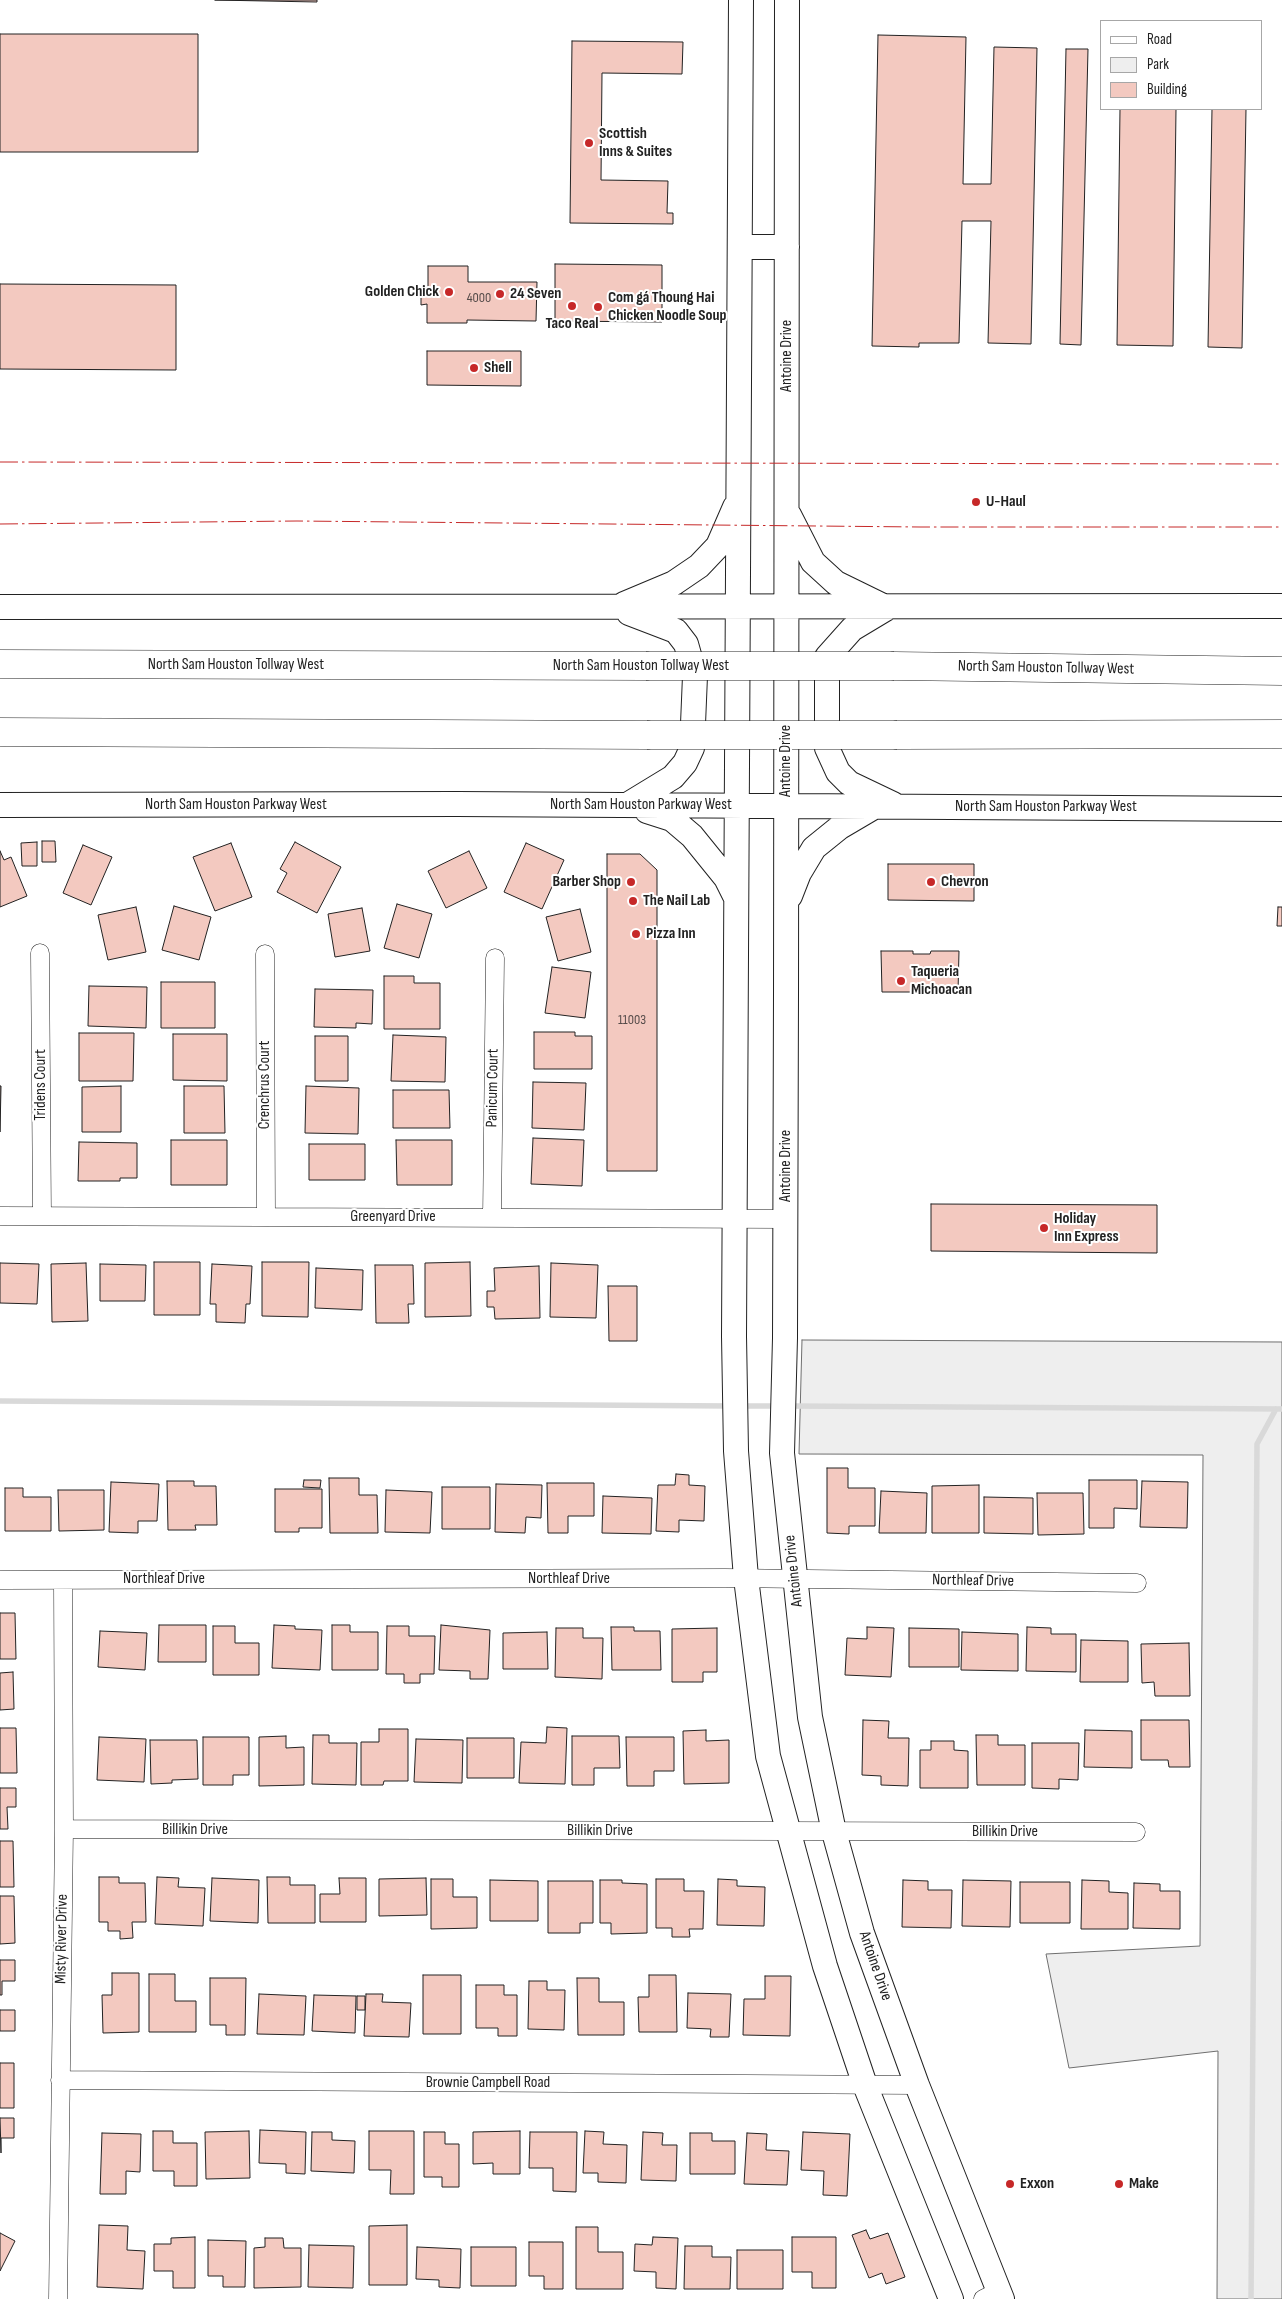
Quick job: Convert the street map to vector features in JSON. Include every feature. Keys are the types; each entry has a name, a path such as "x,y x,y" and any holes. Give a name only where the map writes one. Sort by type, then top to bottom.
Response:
{"highway":[{"name":"North Sam Houston Tollway West","path":"0,664 894,666 1282,670"},
{"path":"0,732 647,735 1282,734"}],"main road":[{"path":"741,0 740,495 734,1336 736,1451 746,1578 768,1756 825,1966 865,2085 951,2299"},
{"name":"Antoine Drive","path":"787,0 785,1338 782,1453 810,1717 834,1832 862,1933 995,2296"},
{"path":"740,247 787,247"},
{"path":"616,608 674,583 700,565 718,546 740,495"},
{"path":"786,510 813,562 836,583 887,608"},
{"path":"0,607 887,608 1282,606"},
{"path":"616,608 676,631 686,644 695,676 692,748 685,763 672,777 627,805"},
{"path":"887,608 852,629 826,658 827,748 838,772 849,783 899,806"},
{"path":"627,805 672,819 692,836 721,871 737,899"},
{"name":"North Sam Houston Parkway West","path":"0,806 627,805 1282,809"},
{"path":"786,907 799,872 814,848 840,827 874,806"}],"street":[{"name":"Tridens Court","path":"40,953 42,1216"},
{"name":"Crenchrus Court","path":"264,954 266,1217"},
{"name":"Panicum Court","path":"492,1218 495,958"},
{"name":"Greenyard Drive","path":"0,1216 785,1219"},
{"name":"Northleaf Drive","path":"0,1580 746,1578 1137,1583"},
{"name":"Misty River Drive","path":"58,2299 64,1829 63,1580"},
{"name":"Billikin Drive","path":"64,1829 1136,1832"},
{"name":"Brownie Campbell Road","path":"60,2080 917,2085"}],"green space":[{"path":"802,1340 1282,1342 1282,2299 1217,2299 1218,2051 1069,2068 1046,1954 1200,1946 1203,1455 799,1454"}],"building":[{"path":"215,0 317,0 317,2"},
{"path":"0,34 198,34 198,152 0,152"},
{"path":"878,35 966,37 963,184 991,184 994,47 1037,48 1031,344 988,343 991,221 962,221 959,343 919,343 919,347 872,346"},
{"path":"572,41 683,42 682,74 602,73 601,180 668,181 667,213 673,213 673,224 570,223"},
{"path":"1066,49 1088,49 1081,345 1060,344"},
{"path":"1120,110 1176,110 1173,346 1117,345"},
{"path":"1212,110 1246,110 1242,348 1208,347"},
{"path":"555,264 662,265 662,322 555,321"},
{"path":"428,266 468,266 468,282 537,282 536,321 467,320 467,323 427,323 427,304 421,305 421,292 428,292"},
{"path":"0,284 176,285 176,370 0,369"},
{"name":"Shell","path":"427,351 521,351 521,386 427,385"},
{"path":"42,841 55,841 56,862 42,862"},
{"path":"37,842 37,866 22,866 21,843"},
{"path":"295,842 341,867 317,913 277,892 287,873 280,869"},
{"path":"231,843 252,897 215,911 193,857"},
{"path":"526,843 564,860 542,909 504,892"},
{"path":"83,845 112,857 91,905 63,893"},
{"path":"0,851 4,860 11,857 27,896 0,907"},
{"path":"469,851 487,888 446,908 428,871"},
{"path":"607,854 640,854 657,870 657,1171 607,1171"},
{"name":"Chevron","path":"888,864 974,864 974,901 888,900"},
{"path":"397,904 432,914 419,958 384,948"},
{"path":"174,906 211,917 199,960 162,950"},
{"path":"136,907 146,952 108,960 98,915"},
{"path":"1278,907 1282,907 1282,926 1277,926"},
{"path":"362,908 370,951 335,957 328,914"},
{"path":"580,909 591,952 558,961 546,917"},
{"path":"881,951 913,951 913,954 930,954 931,951 959,951 958,992 882,992"},
{"path":"552,967 591,972 585,1018 545,1013"},
{"path":"384,976 414,976 414,983 440,983 440,1029 384,1029"},
{"path":"161,982 215,982 215,1028 161,1028"},
{"path":"89,986 147,987 146,1028 88,1026"},
{"path":"315,989 373,990 372,1024 356,1023 356,1028 314,1027"},
{"path":"534,1032 575,1032 575,1036 592,1036 592,1069 534,1069"},
{"path":"79,1033 134,1033 133,1081 79,1081"},
{"path":"173,1034 227,1034 227,1081 173,1080"},
{"path":"393,1035 446,1037 445,1082 391,1081"},
{"path":"315,1036 348,1036 348,1081 315,1081"},
{"path":"533,1082 586,1083 584,1130 532,1128"},
{"path":"0,1086 1,1086 0,1132"},
{"path":"121,1086 121,1132 82,1132 82,1087"},
{"path":"184,1086 224,1086 225,1133 184,1133"},
{"path":"306,1086 359,1088 358,1134 305,1133"},
{"path":"393,1090 449,1090 450,1128 393,1128"},
{"path":"533,1138 584,1140 582,1186 531,1184"},
{"path":"171,1140 227,1140 227,1185 171,1185"},
{"path":"396,1140 452,1140 452,1185 397,1185"},
{"path":"79,1142 137,1143 137,1178 120,1178 120,1181 78,1181"},
{"path":"309,1144 365,1144 365,1180 309,1180"},
{"name":"Holiday Inn Express","path":"931,1204 1157,1205 1157,1253 931,1251"},
{"path":"154,1262 200,1262 200,1315 154,1315"},
{"path":"262,1262 309,1262 308,1317 262,1316"},
{"path":"470,1262 471,1316 425,1317 425,1263"},
{"path":"0,1263 39,1264 37,1304 0,1303"},
{"path":"86,1263 88,1321 52,1322 51,1264"},
{"path":"551,1263 598,1265 596,1318 550,1317"},
{"path":"100,1264 146,1265 145,1301 100,1301"},
{"path":"212,1264 252,1266 250,1304 246,1304 245,1323 216,1322 216,1304 210,1304"},
{"path":"375,1265 413,1265 414,1304 408,1304 409,1323 376,1323"},
{"path":"539,1266 540,1318 495,1319 494,1307 487,1307 487,1291 495,1291 494,1268"},
{"path":"316,1268 363,1270 362,1310 315,1308"},
{"path":"608,1286 637,1286 637,1341 609,1341"},
{"path":"827,1468 848,1468 848,1488 875,1488 875,1526 849,1526 849,1534 827,1533"},
{"path":"676,1474 689,1475 689,1485 705,1486 704,1521 679,1520 679,1532 656,1531 658,1485 675,1485"},
{"path":"329,1478 359,1478 359,1495 377,1495 378,1533 330,1533"},
{"path":"304,1480 321,1480 320,1488 303,1487"},
{"path":"1089,1480 1137,1480 1137,1509 1114,1508 1114,1528 1089,1528"},
{"path":"167,1481 194,1481 194,1486 216,1486 217,1525 195,1525 196,1530 168,1530"},
{"path":"1142,1481 1188,1482 1187,1528 1140,1527"},
{"path":"111,1482 159,1484 157,1521 138,1521 138,1533 109,1532"},
{"path":"547,1483 594,1483 594,1516 568,1516 568,1533 548,1533"},
{"path":"496,1484 542,1485 541,1518 526,1517 525,1533 495,1532"},
{"path":"979,1485 979,1533 932,1533 932,1486"},
{"path":"442,1487 490,1487 490,1529 442,1529"},
{"path":"5,1488 23,1488 23,1497 51,1497 51,1531 5,1531"},
{"path":"275,1489 322,1489 322,1528 299,1528 299,1532 275,1532"},
{"path":"58,1490 104,1490 104,1530 59,1531"},
{"path":"386,1490 432,1492 430,1533 385,1532"},
{"path":"881,1491 927,1493 926,1533 879,1533"},
{"path":"1037,1493 1083,1493 1084,1534 1038,1535"},
{"path":"603,1496 652,1498 651,1534 602,1533"},
{"path":"984,1497 1033,1498 1033,1534 984,1533"},
{"path":"0,1613 15,1613 16,1659 0,1659"},
{"path":"159,1625 206,1625 206,1662 158,1662"},
{"path":"274,1625 295,1626 295,1629 322,1630 320,1670 272,1668"},
{"path":"332,1625 350,1625 350,1632 378,1632 378,1670 332,1670"},
{"path":"441,1625 490,1630 488,1679 470,1679 470,1671 439,1670"},
{"path":"213,1626 235,1626 235,1643 259,1643 259,1675 213,1675"},
{"path":"387,1626 409,1626 409,1636 435,1636 434,1674 420,1674 420,1683 404,1683 404,1674 386,1674"},
{"path":"611,1627 634,1627 634,1631 660,1631 661,1670 612,1670"},
{"path":"867,1627 894,1628 891,1677 845,1675 847,1638 867,1639"},
{"path":"1027,1627 1051,1628 1051,1634 1076,1634 1076,1672 1026,1671"},
{"path":"556,1628 583,1628 583,1638 603,1638 602,1679 555,1677"},
{"path":"717,1628 717,1672 703,1672 703,1682 672,1682 672,1629"},
{"path":"909,1628 959,1629 959,1667 909,1667"},
{"path":"100,1631 147,1633 145,1670 98,1667"},
{"path":"547,1632 548,1669 503,1669 503,1633"},
{"path":"962,1632 1018,1634 1018,1671 961,1670"},
{"path":"1081,1640 1128,1641 1128,1682 1080,1682"},
{"path":"1189,1643 1190,1696 1155,1696 1154,1682 1142,1683 1141,1644"},
{"path":"13,1672 14,1709 0,1710 0,1673"},
{"path":"863,1720 889,1721 888,1738 909,1738 908,1786 881,1785 881,1776 862,1775"},
{"path":"1141,1720 1189,1720 1190,1767 1169,1767 1168,1760 1141,1760"},
{"path":"547,1727 567,1728 565,1784 519,1783 521,1742 546,1743"},
{"path":"0,1728 16,1728 17,1773 0,1773"},
{"path":"379,1729 408,1729 408,1781 384,1781 383,1785 361,1785 361,1742 379,1742"},
{"path":"706,1730 706,1741 729,1740 729,1783 684,1784 683,1731"},
{"path":"1085,1730 1132,1731 1132,1768 1084,1767"},
{"path":"313,1735 329,1735 329,1743 357,1743 356,1785 312,1784"},
{"path":"976,1735 998,1735 998,1745 1025,1745 1025,1785 977,1785"},
{"path":"286,1736 286,1748 304,1747 304,1785 259,1786 259,1737"},
{"path":"572,1736 619,1736 620,1768 594,1768 594,1785 572,1785"},
{"path":"99,1737 146,1739 144,1782 97,1780"},
{"path":"203,1737 249,1737 249,1775 233,1775 233,1785 203,1785"},
{"path":"626,1737 674,1737 674,1771 654,1771 654,1786 627,1786"},
{"path":"467,1738 514,1738 514,1778 467,1778"},
{"path":"416,1739 463,1740 462,1783 414,1782"},
{"path":"150,1740 197,1740 198,1779 172,1780 172,1783 151,1784"},
{"path":"931,1741 954,1741 954,1750 968,1751 968,1788 920,1788 920,1750 931,1750"},
{"path":"1032,1743 1079,1743 1078,1780 1059,1779 1059,1789 1032,1788"},
{"path":"0,1788 16,1788 16,1807 7,1807 8,1829 0,1829"},
{"path":"0,1841 13,1841 14,1887 0,1887"},
{"path":"99,1877 119,1877 119,1883 145,1883 146,1922 132,1922 133,1938 120,1939 120,1931 108,1931 108,1922 99,1922"},
{"path":"157,1877 179,1878 178,1887 205,1888 203,1926 155,1924"},
{"path":"267,1877 290,1877 290,1885 315,1885 315,1923 268,1923"},
{"path":"212,1878 259,1880 258,1923 210,1921"},
{"path":"339,1878 366,1878 366,1922 320,1922 320,1894 340,1894"},
{"path":"426,1878 427,1915 379,1916 379,1879"},
{"path":"431,1879 453,1879 453,1897 477,1897 477,1928 431,1929"},
{"path":"656,1879 684,1879 684,1891 704,1891 703,1929 689,1929 690,1937 672,1937 672,1928 656,1928"},
{"path":"718,1879 737,1880 737,1886 765,1887 764,1926 717,1925"},
{"path":"490,1880 538,1881 538,1921 490,1921"},
{"path":"600,1880 622,1880 622,1883 647,1884 647,1933 611,1934 611,1923 600,1923"},
{"path":"903,1880 928,1881 928,1890 952,1890 951,1928 902,1927"},
{"path":"963,1880 1011,1881 1010,1927 962,1926"},
{"path":"1082,1880 1109,1881 1109,1892 1128,1893 1128,1929 1081,1929"},
{"path":"548,1881 593,1881 593,1923 580,1923 580,1933 548,1933"},
{"path":"1020,1882 1070,1882 1070,1923 1020,1923"},
{"path":"1134,1883 1160,1884 1160,1891 1180,1891 1180,1929 1133,1928"},
{"path":"0,1896 14,1896 15,1943 0,1944"},
{"path":"0,1960 15,1960 15,1981 2,1981 2,1995 0,1995"},
{"path":"112,1973 139,1973 139,2032 103,2033 102,1995 112,1995"},
{"path":"149,1974 175,1974 175,2001 196,2001 196,2032 149,2032"},
{"path":"423,1975 461,1975 461,2034 423,2034"},
{"path":"649,1975 676,1975 677,2032 639,2032 638,1997 649,1997"},
{"path":"765,1976 791,1976 790,2036 743,2035 744,1999 765,1999"},
{"path":"210,1978 246,1978 245,2035 226,2035 226,2025 210,2025"},
{"path":"577,1978 599,1978 599,2002 624,2002 624,2035 578,2035"},
{"path":"529,1981 547,1981 547,1990 565,1990 564,2030 528,2029"},
{"path":"476,1985 504,1985 504,1995 517,1995 517,2036 498,2036 498,2028 476,2028"},
{"path":"688,1993 731,1994 729,2037 710,2037 711,2029 687,2028"},
{"path":"259,1994 306,1996 304,2035 257,2034"},
{"path":"366,1994 383,1994 382,2002 411,2003 409,2037 364,2036"},
{"path":"314,1995 356,1996 355,2033 312,2031"},
{"path":"357,1996 365,1996 365,2010 357,2010"},
{"path":"0,2010 15,2010 15,2031 0,2031"},
{"path":"0,2063 14,2063 14,2108 0,2108"},
{"path":"0,2118 14,2118 14,2138 1,2138 1,2153"},
{"path":"260,2130 306,2132 305,2174 286,2173 286,2164 259,2163"},
{"path":"153,2131 173,2131 173,2143 197,2143 197,2186 174,2186 174,2171 153,2171"},
{"path":"249,2131 250,2178 206,2179 205,2132"},
{"path":"369,2131 414,2131 414,2194 390,2194 391,2170 369,2170"},
{"path":"520,2131 520,2174 493,2174 493,2163 473,2164 473,2132"},
{"path":"585,2131 604,2132 603,2144 627,2145 626,2183 598,2182 598,2173 583,2173"},
{"path":"312,2132 332,2132 332,2140 355,2141 354,2173 311,2171"},
{"path":"424,2132 445,2132 445,2144 459,2144 459,2187 442,2187 442,2177 424,2177"},
{"path":"530,2132 577,2132 576,2192 553,2191 553,2168 529,2168"},
{"path":"643,2132 663,2133 662,2145 677,2145 676,2181 641,2180"},
{"path":"803,2132 850,2134 847,2196 823,2195 824,2171 801,2170"},
{"path":"102,2133 141,2134 140,2172 126,2171 126,2194 100,2194"},
{"path":"690,2133 712,2133 712,2141 735,2141 735,2174 690,2174"},
{"path":"747,2133 767,2134 766,2150 789,2151 787,2185 744,2184"},
{"path":"99,2225 128,2226 127,2250 145,2251 143,2289 97,2287"},
{"path":"407,2225 407,2285 369,2285 369,2226"},
{"path":"576,2227 598,2227 598,2252 623,2252 623,2289 576,2289"},
{"path":"866,2230 870,2239 888,2233 905,2277 886,2284 882,2273 869,2278 852,2235"},
{"path":"0,2233 15,2241 0,2271"},
{"path":"195,2237 195,2288 173,2288 173,2271 154,2271 154,2244 171,2244 171,2238"},
{"path":"653,2237 678,2238 676,2289 656,2288 656,2272 634,2271 635,2244 652,2245"},
{"path":"792,2237 836,2237 836,2288 812,2288 812,2272 792,2272"},
{"path":"265,2238 283,2238 284,2248 301,2248 301,2287 254,2288 254,2248 265,2247"},
{"path":"208,2240 246,2241 245,2287 223,2287 223,2276 208,2276"},
{"path":"529,2242 563,2242 563,2289 544,2289 544,2276 529,2276"},
{"path":"309,2245 354,2246 353,2288 308,2287"},
{"path":"685,2246 712,2246 712,2257 731,2257 730,2289 684,2289"},
{"path":"417,2247 461,2249 460,2288 439,2287 439,2280 416,2279"},
{"path":"471,2247 516,2247 516,2286 471,2286"},
{"path":"737,2250 783,2250 783,2289 737,2289"}],"waterway":[{"path":"0,1401 730,1406"},
{"path":"740,1406 778,1406"},
{"path":"790,1406 1282,1409"},
{"path":"1251,2299 1257,1444 1276,1409"}],"power":[{"path":"0,462 1282,464"},
{"path":"0,524 297,521 920,527 1282,527"}],"place":[{"name":"Scottish Inns & Suites","path":"589,143"},
{"name":"Golden Chick","path":"449,292"},
{"name":"24 Seven","path":"500,294"},
{"name":"Taco Real","path":"572,306"},
{"name":"Com gá Thoung Hai Chicken Noodle Soup","path":"598,307"},
{"name":"Shell","path":"474,368"},
{"name":"U-Haul","path":"976,502"},
{"name":"Barber Shop","path":"631,882"},
{"name":"Chevron","path":"931,882"},
{"name":"The Nail Lab","path":"633,901"},
{"name":"Pizza Inn","path":"636,934"},
{"name":"Taqueria Michoacan","path":"901,981"},
{"name":"Holiday Inn Express","path":"1044,1228"},
{"name":"Exxon","path":"1010,2184"},
{"name":"Make","path":"1119,2184"}]}
